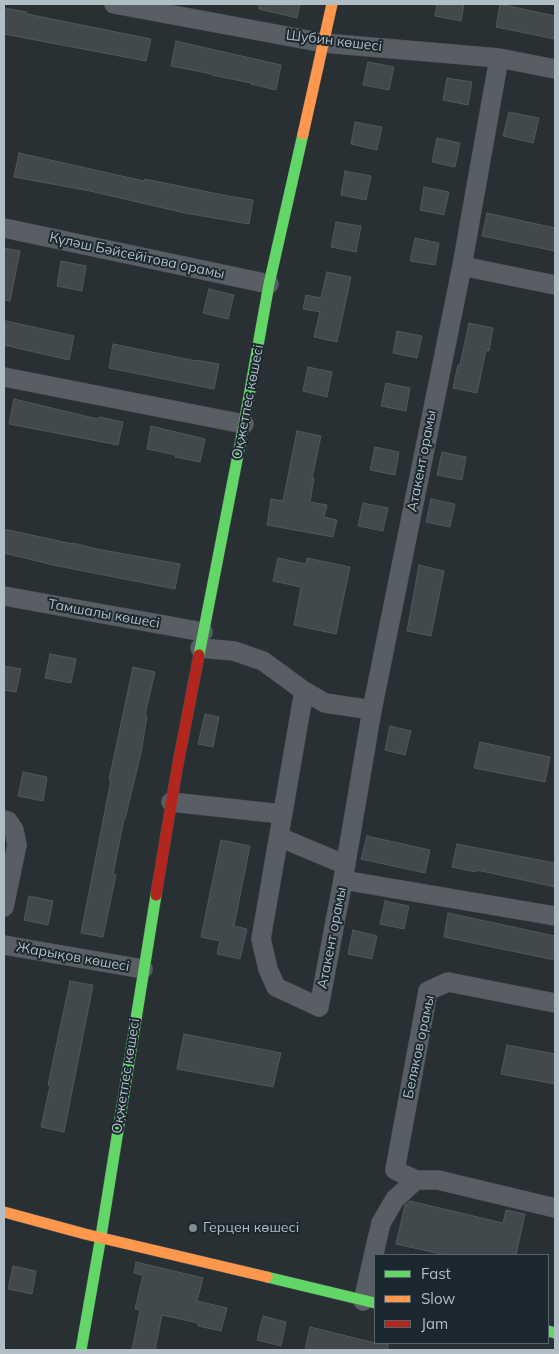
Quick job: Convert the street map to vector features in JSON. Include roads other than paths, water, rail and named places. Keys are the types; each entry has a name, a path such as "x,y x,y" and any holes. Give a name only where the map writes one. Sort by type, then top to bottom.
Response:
{"street":[{"name":"Шубин көшесі","path":"114,4 324,43 499,58 555,69"},
{"name":"Оқжетпес көшесі","path":"81,1350 171,802 270,284 332,4"},
{"name":"Атакент орамы","path":"279,837 261,939 268,969 276,988 319,1007 372,710 462,266 499,58"},
{"name":"Күләш Бәйсейітова орамы","path":"4,228 270,284"},
{"path":"462,266 555,285"},
{"path":"4,377 244,424"},
{"name":"Тамшалы көшесі","path":"4,596 202,640 263,661 304,691 326,703 372,710"},
{"path":"304,691 279,837 344,872 555,916"},
{"path":"171,802 282,814"},
{"path":"4,820 8,821 14,830 17,845 4,907"},
{"name":"Жарықов көшесі","path":"4,945 143,969"},
{"name":"Беляков орамы","path":"416,1180 394,1170 428,991 448,982 555,1003"},
{"path":"376,1254 381,1223 395,1199 416,1180 438,1180 555,1208"},
{"path":"4,1212 85,1234 101,1236 369,1302 374,1269"}],"place":[{"name":"Герцен көшесі","path":"193,1228"}]}
